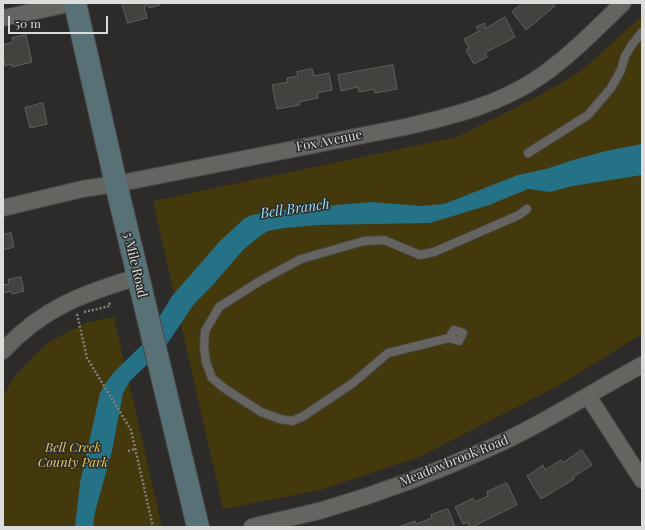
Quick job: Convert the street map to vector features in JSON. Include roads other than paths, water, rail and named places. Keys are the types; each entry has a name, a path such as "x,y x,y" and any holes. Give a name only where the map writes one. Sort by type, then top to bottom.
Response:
{"main road":[{"name":"5 Mile Road","path":"74,3 198,527"}],"street":[{"path":"3,18 74,3"},
{"name":"Fox Avenue","path":"3,208 82,189 116,184 405,126 474,109 515,92 541,76 568,55 623,3"},
{"path":"3,351 31,324 54,308 105,287 138,277"},
{"name":"Meadowbrook Road","path":"252,527 324,509 434,472 486,450 523,432 642,365"},
{"path":"588,396 642,480"}],"lane":[{"path":"528,153 588,115 611,88 621,70 628,51 642,32"},
{"path":"449,338 388,353 353,383 302,417 292,421 280,419 261,412 224,388 212,378 206,362 204,347 205,331 219,307 260,281 301,259 364,241 384,240 420,254 434,252 519,215 527,209"}],"water":[{"name":"Bell Branch","path":"642,144 642,175 573,186 550,192 528,189 489,205 430,223 318,225 268,231 260,236 243,250 194,304 165,347 130,381 123,393 112,451 95,512 93,527 75,527 80,483 100,393 115,371 143,344 172,296 220,241 245,218 252,215 280,210 371,202 422,206 444,204 518,175 546,169 606,151"}],"park label":[{"name":"Bell Creek County Park","path":"73,456"}]}
